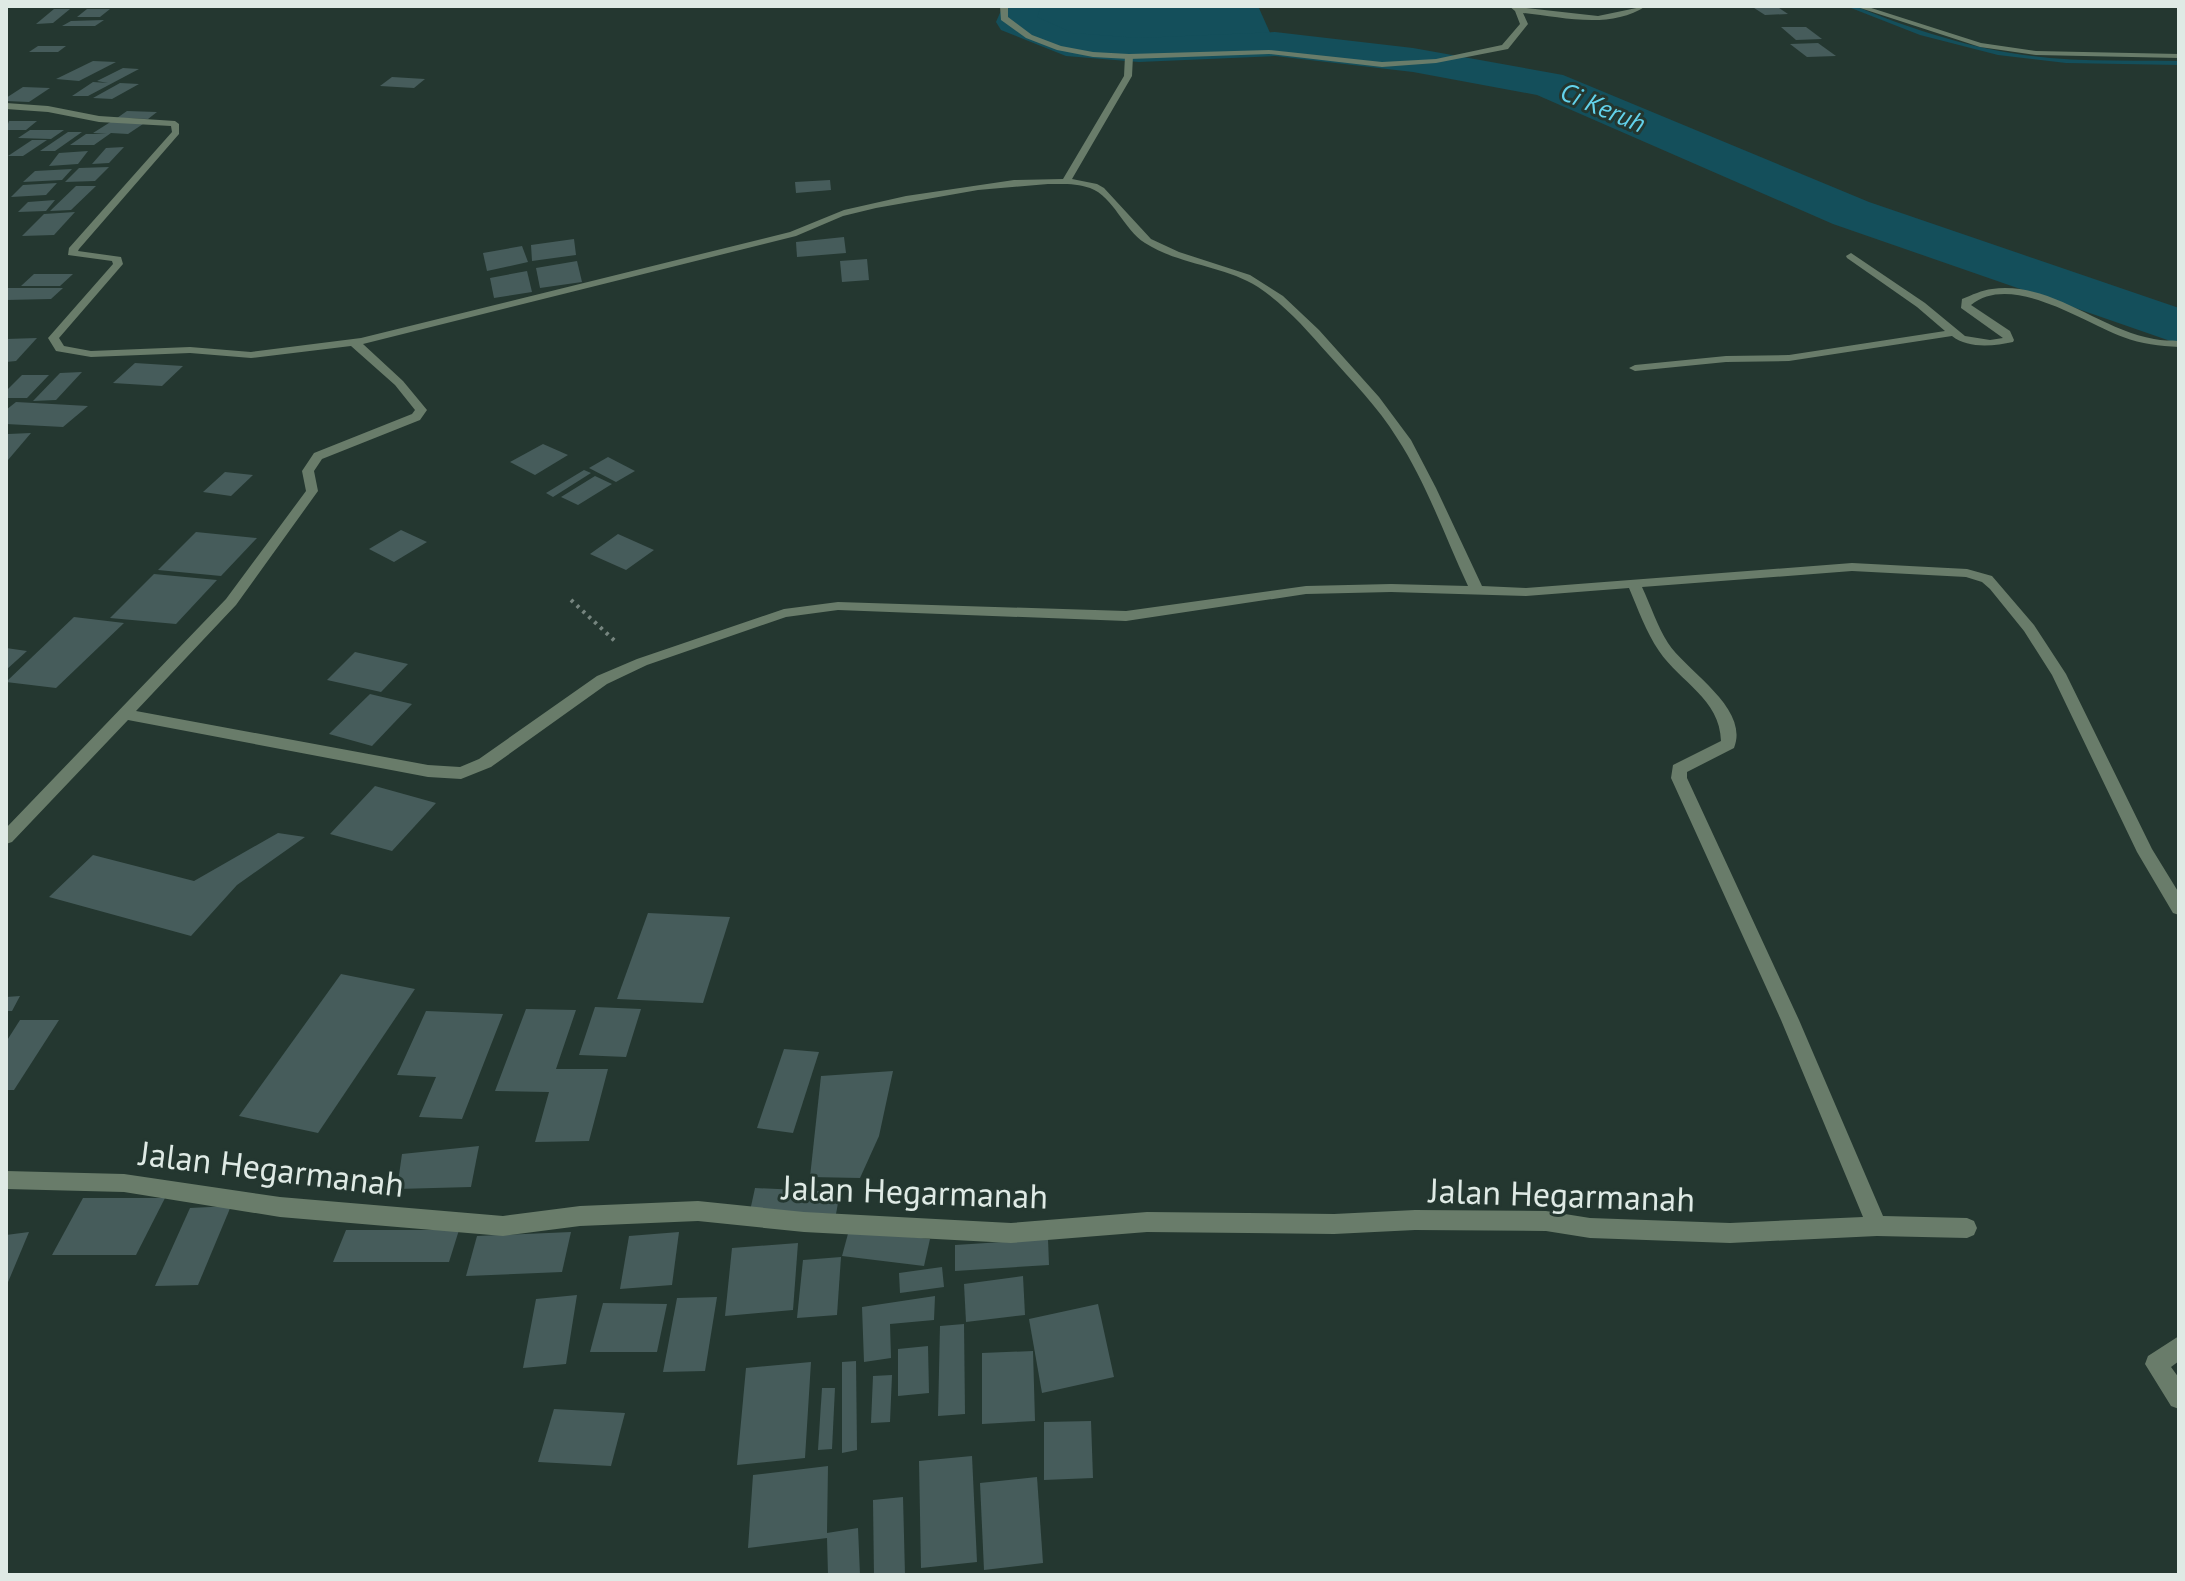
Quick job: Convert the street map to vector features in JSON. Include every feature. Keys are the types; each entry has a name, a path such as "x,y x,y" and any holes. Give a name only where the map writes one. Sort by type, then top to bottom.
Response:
{"street":[{"path":"1004,6 1004,18 1020,34 1056,47 1129,56 1269,52 1364,64 1407,63 1505,47 1524,24 1514,8"},
{"path":"1514,8 1605,18 1623,17 1642,6"},
{"path":"1858,6 1980,45 2036,53 2179,56"},
{"path":"1066,181 1128,76 1129,56"},
{"path":"6,106 48,109 99,119 175,124 176,132 72,253 112,256 118,264 53,338 60,349 91,354 190,350 251,355 354,342 416,330 793,234 852,210 967,189 1066,181 1095,186 1110,197 1120,216 1148,241 1187,258 1233,270 1261,285 1302,318 1374,398 1412,452 1477,591"},
{"path":"1851,256 1921,305 1952,333 1977,343 2009,340 2006,333 1965,306 1966,301 1980,293 1997,289 2054,303 2149,342 2179,344"},
{"path":"1635,368 1726,359 1789,358 1952,333"},
{"path":"6,838 231,602 312,491 308,471 318,456 416,417 421,410 399,383 354,342"},
{"path":"125,714 428,771 461,773 508,749 602,680 642,662 784,613 838,606 1126,616 1306,590 1391,588 1526,592 1852,567 1967,573 1987,579 2029,628 2059,674 2145,852 2179,908"},
{"path":"1634,585 1664,649 1715,700 1724,718 1730,734 1729,744 1679,769 1679,778 1790,1020 1877,1226"},
{"name":"Jalan Hegarmanah","path":"6,1180 124,1183 280,1207 503,1226 580,1216 698,1211 831,1224 1011,1233 1147,1222 1334,1224 1415,1220 1546,1221 1590,1228 1730,1233 1877,1226 1967,1228"},
{"path":"2179,1347 2156,1364 2179,1398"}],"path":[{"path":"571,600 613,640 642,662"}],"water":[{"path":"1022,6 1258,6 1275,44 1248,48 1139,50 1066,44 1015,22"}],"building":[{"path":"1751,6 1776,6 1788,14 1765,15"},
{"path":"54,9 70,9 53,23 36,24"},
{"path":"87,9 110,9 100,17 77,17"},
{"path":"104,20 95,26 62,26 71,21"},
{"path":"1781,27 1806,27 1822,39 1796,40"},
{"path":"1818,43 1836,56 1807,57 1790,44"},
{"path":"38,46 66,46 58,52 29,52"},
{"path":"93,61 116,62 79,81 56,79"},
{"path":"123,68 139,69 88,96 72,96 93,82 108,83 97,81"},
{"path":"392,77 425,79 414,88 380,86"},
{"path":"120,83 139,84 112,99 93,98"},
{"path":"23,87 50,88 29,102 6,101"},
{"path":"127,111 157,112 148,119 117,118"},
{"path":"9,121 37,121 26,130 6,130"},
{"path":"112,121 146,122 128,134 111,133 94,145 70,145 86,134 107,134 93,133"},
{"path":"30,130 64,130 51,139 18,138"},
{"path":"68,132 82,132 55,151 40,151"},
{"path":"32,140 47,140 23,156 8,156"},
{"path":"124,147 109,163 92,164 106,148"},
{"path":"88,151 78,164 49,166 59,153"},
{"path":"109,167 95,181 65,182 79,168"},
{"path":"72,169 62,180 23,182 35,171"},
{"path":"830,180 831,190 796,193 795,182"},
{"path":"57,183 46,195 11,197 23,185"},
{"path":"76,186 96,186 71,210 50,211"},
{"path":"55,200 46,211 18,212 28,202"},
{"path":"75,212 54,235 22,236 44,214"},
{"path":"844,237 846,253 797,257 796,242"},
{"path":"574,239 576,255 532,261 531,245"},
{"path":"522,246 528,262 487,271 483,253"},
{"path":"867,259 869,280 842,282 840,261"},
{"path":"577,261 582,282 540,288 536,268"},
{"path":"527,271 532,292 494,298 490,278"},
{"path":"34,274 73,274 60,286 21,286"},
{"path":"8,288 63,288 51,299 6,300"},
{"path":"37,338 16,361 6,362 6,339"},
{"path":"135,363 183,366 162,386 113,383"},
{"path":"82,372 56,400 33,401 60,373"},
{"path":"22,375 49,375 27,398 6,398 6,391"},
{"path":"16,402 88,406 63,427 6,424 6,410"},
{"path":"31,433 8,460 6,460 8,434"},
{"path":"543,444 568,455 535,475 510,462"},
{"path":"608,457 635,471 616,482 589,468"},
{"path":"584,470 591,473 553,497 546,493"},
{"path":"225,472 253,475 231,496 203,492"},
{"path":"595,476 612,484 578,505 561,497"},
{"path":"401,530 427,542 394,562 369,549"},
{"path":"196,532 257,538 221,576 158,570"},
{"path":"618,534 654,550 626,570 590,554"},
{"path":"154,574 217,580 176,624 110,618"},
{"path":"74,617 124,623 56,688 6,682"},
{"path":"6,648 27,651 6,670"},
{"path":"355,652 408,664 381,692 327,680"},
{"path":"370,694 412,704 372,746 329,734"},
{"path":"375,786 436,803 392,851 330,834"},
{"path":"278,833 305,837 237,885 191,936 49,897 93,855 194,881"},
{"path":"648,913 730,917 703,1003 617,999"},
{"path":"341,974 415,989 318,1133 239,1116"},
{"path":"20,996 12,1011 6,1011 6,997"},
{"path":"595,1007 641,1009 626,1057 579,1055"},
{"path":"526,1009 576,1010 556,1069 608,1069 589,1141 535,1142 549,1092 495,1091"},
{"path":"426,1011 503,1014 462,1119 419,1117 436,1077 397,1075"},
{"path":"20,1020 59,1020 14,1090 6,1090 6,1042"},
{"path":"784,1049 819,1052 793,1133 757,1128"},
{"path":"893,1071 879,1136 860,1178 810,1177 821,1076"},
{"path":"479,1146 471,1187 397,1189 402,1154"},
{"path":"755,1188 840,1192 836,1214 750,1211"},
{"path":"83,1198 165,1198 136,1255 52,1255"},
{"path":"231,1206 198,1285 155,1286 190,1208"},
{"path":"346,1230 459,1230 449,1262 333,1262"},
{"path":"849,1230 930,1239 924,1266 842,1256"},
{"path":"29,1232 6,1287 6,1235"},
{"path":"571,1232 562,1272 466,1276 477,1236"},
{"path":"679,1232 672,1285 620,1289 629,1236"},
{"path":"1048,1239 1049,1265 955,1271 955,1245"},
{"path":"798,1243 793,1310 725,1316 732,1248"},
{"path":"841,1257 837,1315 797,1318 803,1260"},
{"path":"942,1267 944,1287 900,1293 899,1273"},
{"path":"1023,1276 1025,1315 966,1322 964,1284"},
{"path":"577,1295 566,1364 523,1368 536,1299"},
{"path":"935,1296 934,1320 890,1324 891,1358 864,1362 862,1307"},
{"path":"717,1297 705,1371 663,1372 677,1298"},
{"path":"603,1303 667,1304 657,1352 590,1352"},
{"path":"1098,1304 1114,1377 1042,1393 1029,1319"},
{"path":"964,1324 965,1414 938,1416 940,1326"},
{"path":"928,1346 929,1393 898,1396 898,1349"},
{"path":"1033,1351 1035,1421 982,1424 982,1353"},
{"path":"856,1361 857,1450 842,1453 842,1362"},
{"path":"811,1362 805,1458 737,1465 746,1368"},
{"path":"892,1375 890,1422 871,1423 873,1376"},
{"path":"822,1388 835,1388 832,1449 818,1450"},
{"path":"554,1409 625,1413 611,1466 538,1462"},
{"path":"1091,1421 1093,1478 1044,1480 1044,1422"},
{"path":"972,1456 977,1562 921,1568 919,1461"},
{"path":"828,1466 827,1533 858,1528 860,1575 828,1575 827,1538 748,1548 753,1475"},
{"path":"1037,1477 1043,1563 984,1570 980,1483"},
{"path":"903,1497 905,1575 874,1575 873,1500"}],"waterway":[{"name":"Ci Keruh","path":"1022,6 1015,22 1066,44 1139,50 1275,44 1413,60 1548,84 1851,213 2179,327"},
{"path":"1849,6 1922,33 1998,53 2066,61 2179,63"}]}
